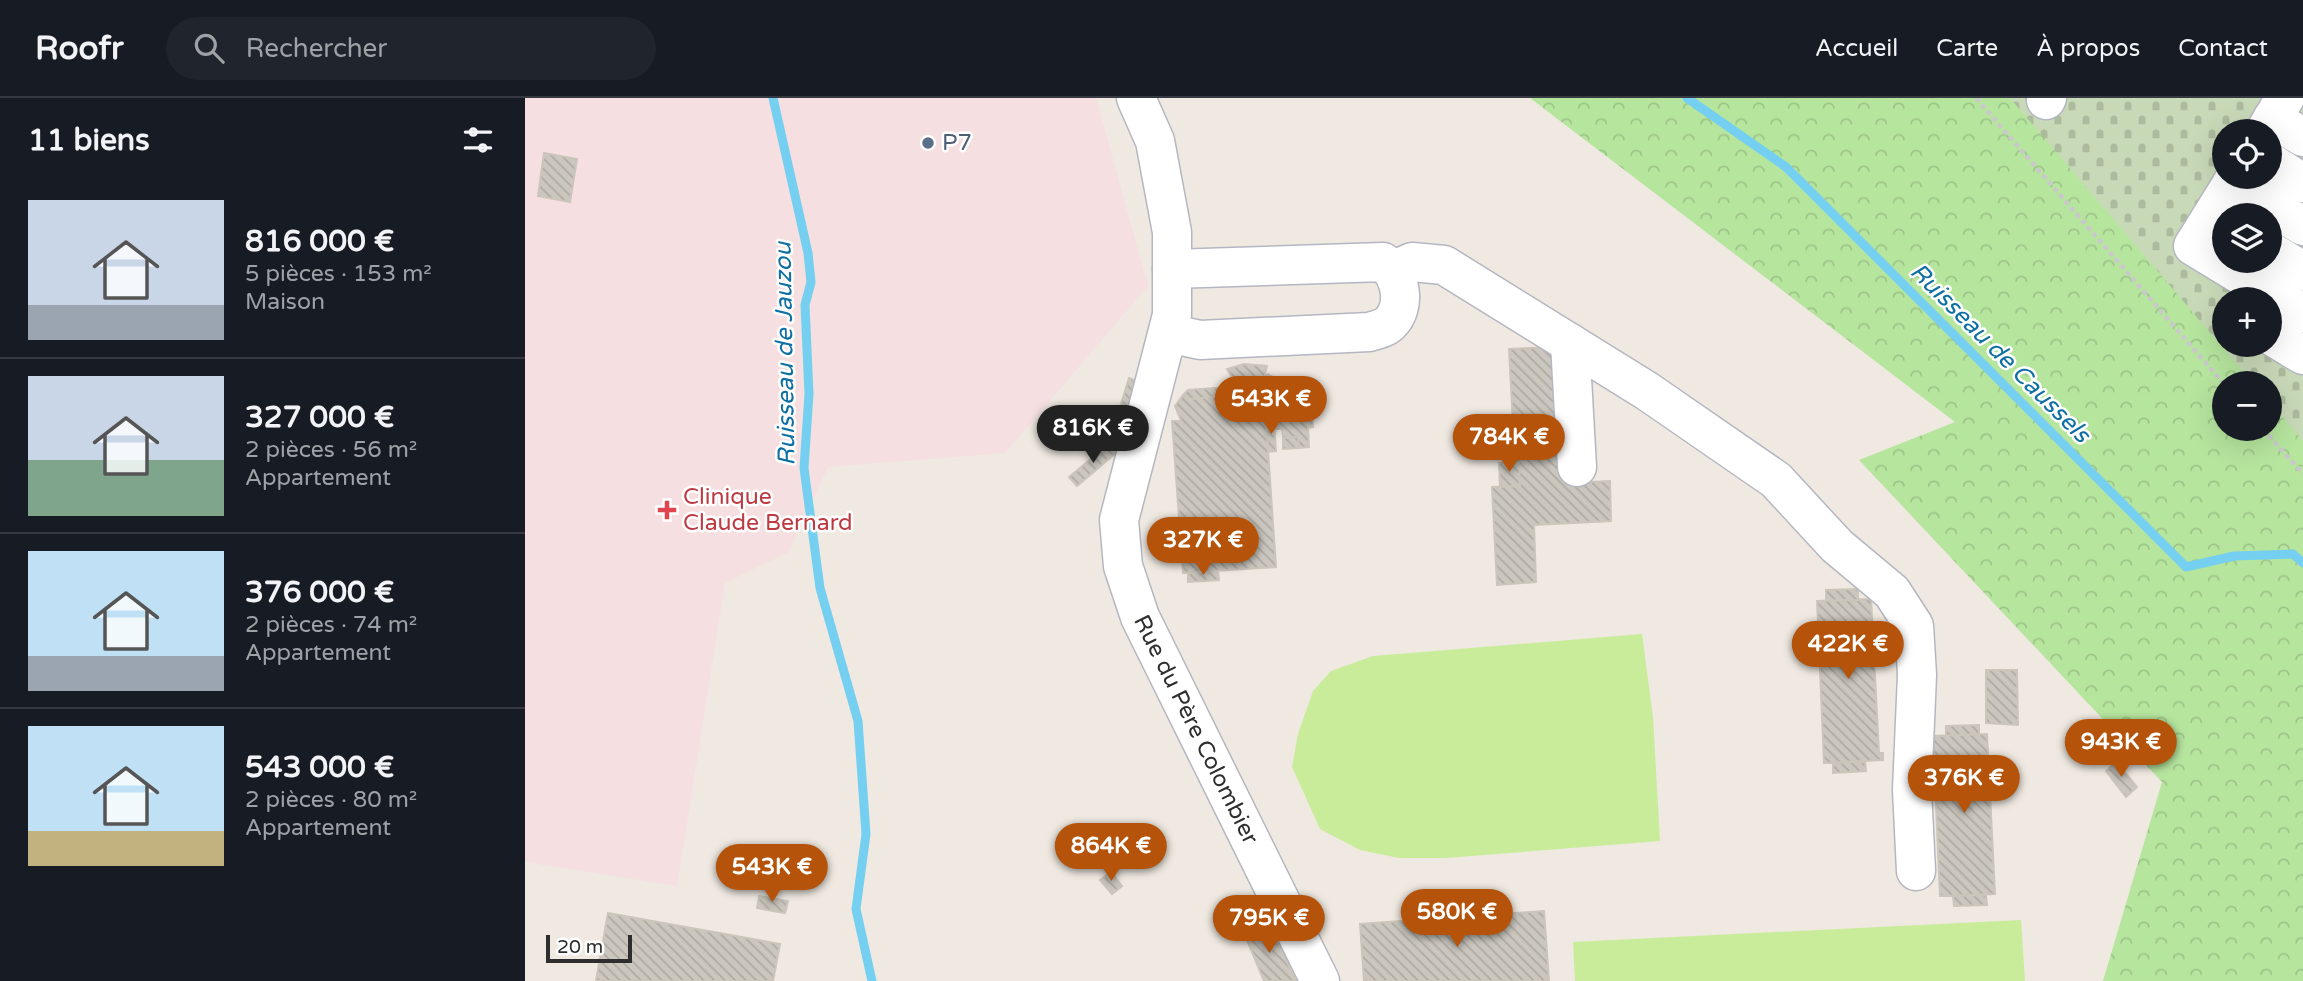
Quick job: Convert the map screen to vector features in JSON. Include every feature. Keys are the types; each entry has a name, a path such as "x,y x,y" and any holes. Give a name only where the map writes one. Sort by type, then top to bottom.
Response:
{"street":[{"name":"Rue du Père Colombier","path":"1136,98 1155,141 1173,232 1173,315 1119,520 1123,566 1140,617 1320,981"},
{"path":"2282,170 2303,183"},
{"path":"2248,189 2303,226"},
{"path":"2212,225 2193,246 2212,258"},
{"path":"2282,258 2303,271"},
{"path":"1168,333 1200,340 1369,332 1389,325 1400,310 1394,270 1383,262 1173,269"},
{"path":"1394,270 1412,262 1444,265 1570,343 1776,480 1837,546 1892,592 1914,625 1917,675 1912,790 1916,871"},
{"path":"2237,273 2303,313"},
{"path":"2282,342 2303,355"},
{"path":"1570,343 1577,467"}],"path":[{"path":"1976,98 2213,371"},
{"path":"2274,441 2303,474"}],"shaded area":[{"name":"Clinique Claude Bernard","path":"525,98 1096,98 1148,286 1005,453 828,467 789,552 725,583 677,886 525,862"}],"green space":[{"path":"1530,98 2011,98 2212,331 2212,357 2250,357 2263,371 2212,371 2212,441 2282,441 2282,390 2303,412 2303,981 2103,981 2162,782 1859,460 1955,422"},
{"path":"2010,98 2303,98 2303,441 2282,416 2282,371 2243,371 2231,357 2282,357 2282,287 2212,287 2212,335"},
{"path":"1642,634 1653,717 1660,841 1446,858 1399,858 1360,850 1320,829 1292,767 1298,734 1313,691 1331,671 1373,656"},
{"path":"2021,920 2025,981 1575,981 1573,942"}],"building":[{"path":"544,153 577,159 570,202 538,196"},
{"path":"1554,347 1569,483 1610,481 1611,521 1534,525 1536,582 1497,585 1492,487 1520,486 1519,462 1515,462 1509,349"},
{"path":"1244,364 1267,366 1264,378 1233,379 1227,369"},
{"path":"1268,374 1285,385 1296,405 1312,407 1313,427 1308,428 1309,447 1299,448 1298,437 1283,438 1282,429 1275,429 1274,421 1266,421 1276,567 1183,573 1172,421 1181,421 1175,406 1184,394 1190,399 1214,397 1214,388 1226,388 1233,379 1264,378"},
{"path":"1129,378 1142,383 1122,447 1109,442"},
{"path":"1214,388 1214,397 1190,399 1184,394 1188,390"},
{"path":"1266,421 1274,421 1276,451 1268,452"},
{"path":"1298,437 1299,448 1283,449 1283,438"},
{"path":"1110,443 1117,452 1077,486 1069,477"},
{"path":"1519,462 1520,486 1500,487 1499,463"},
{"path":"1218,571 1219,580 1188,582 1188,573"},
{"path":"1858,589 1858,600 1826,601 1826,590"},
{"path":"1871,599 1879,753 1883,753 1883,760 1824,763 1817,601"},
{"path":"1986,670 2017,670 2018,725 1986,723"},
{"path":"1979,725 1979,734 1946,736 1946,726"},
{"path":"1987,734 1995,894 1940,896 1933,736"},
{"path":"1865,762 1866,771 1833,773 1833,763"},
{"path":"2116,762 2137,787 2126,797 2106,771"},
{"path":"1111,872 1122,886 1112,894 1100,880"},
{"path":"1986,895 1987,905 1954,906 1953,896"},
{"path":"759,896 788,901 785,913 757,908"},
{"path":"1544,911 1549,981 1364,981 1360,924"},
{"path":"608,913 780,944 773,981 596,981"},
{"path":"1268,922 1296,981 1264,981 1244,933"}],"waterway":[{"name":"Ruisseau de Jauzou","path":"773,98 808,253 811,282 805,305 809,394 804,468 820,588 858,721 866,834 856,909 872,981"},
{"name":"Ruisseau de Caussels","path":"1687,98 1786,167 2186,567 2234,556 2293,554 2303,563"}],"place":[{"name":"P7","path":"928,143"},
{"name":"Clinique Claude Bernard","path":"667,510"}]}
